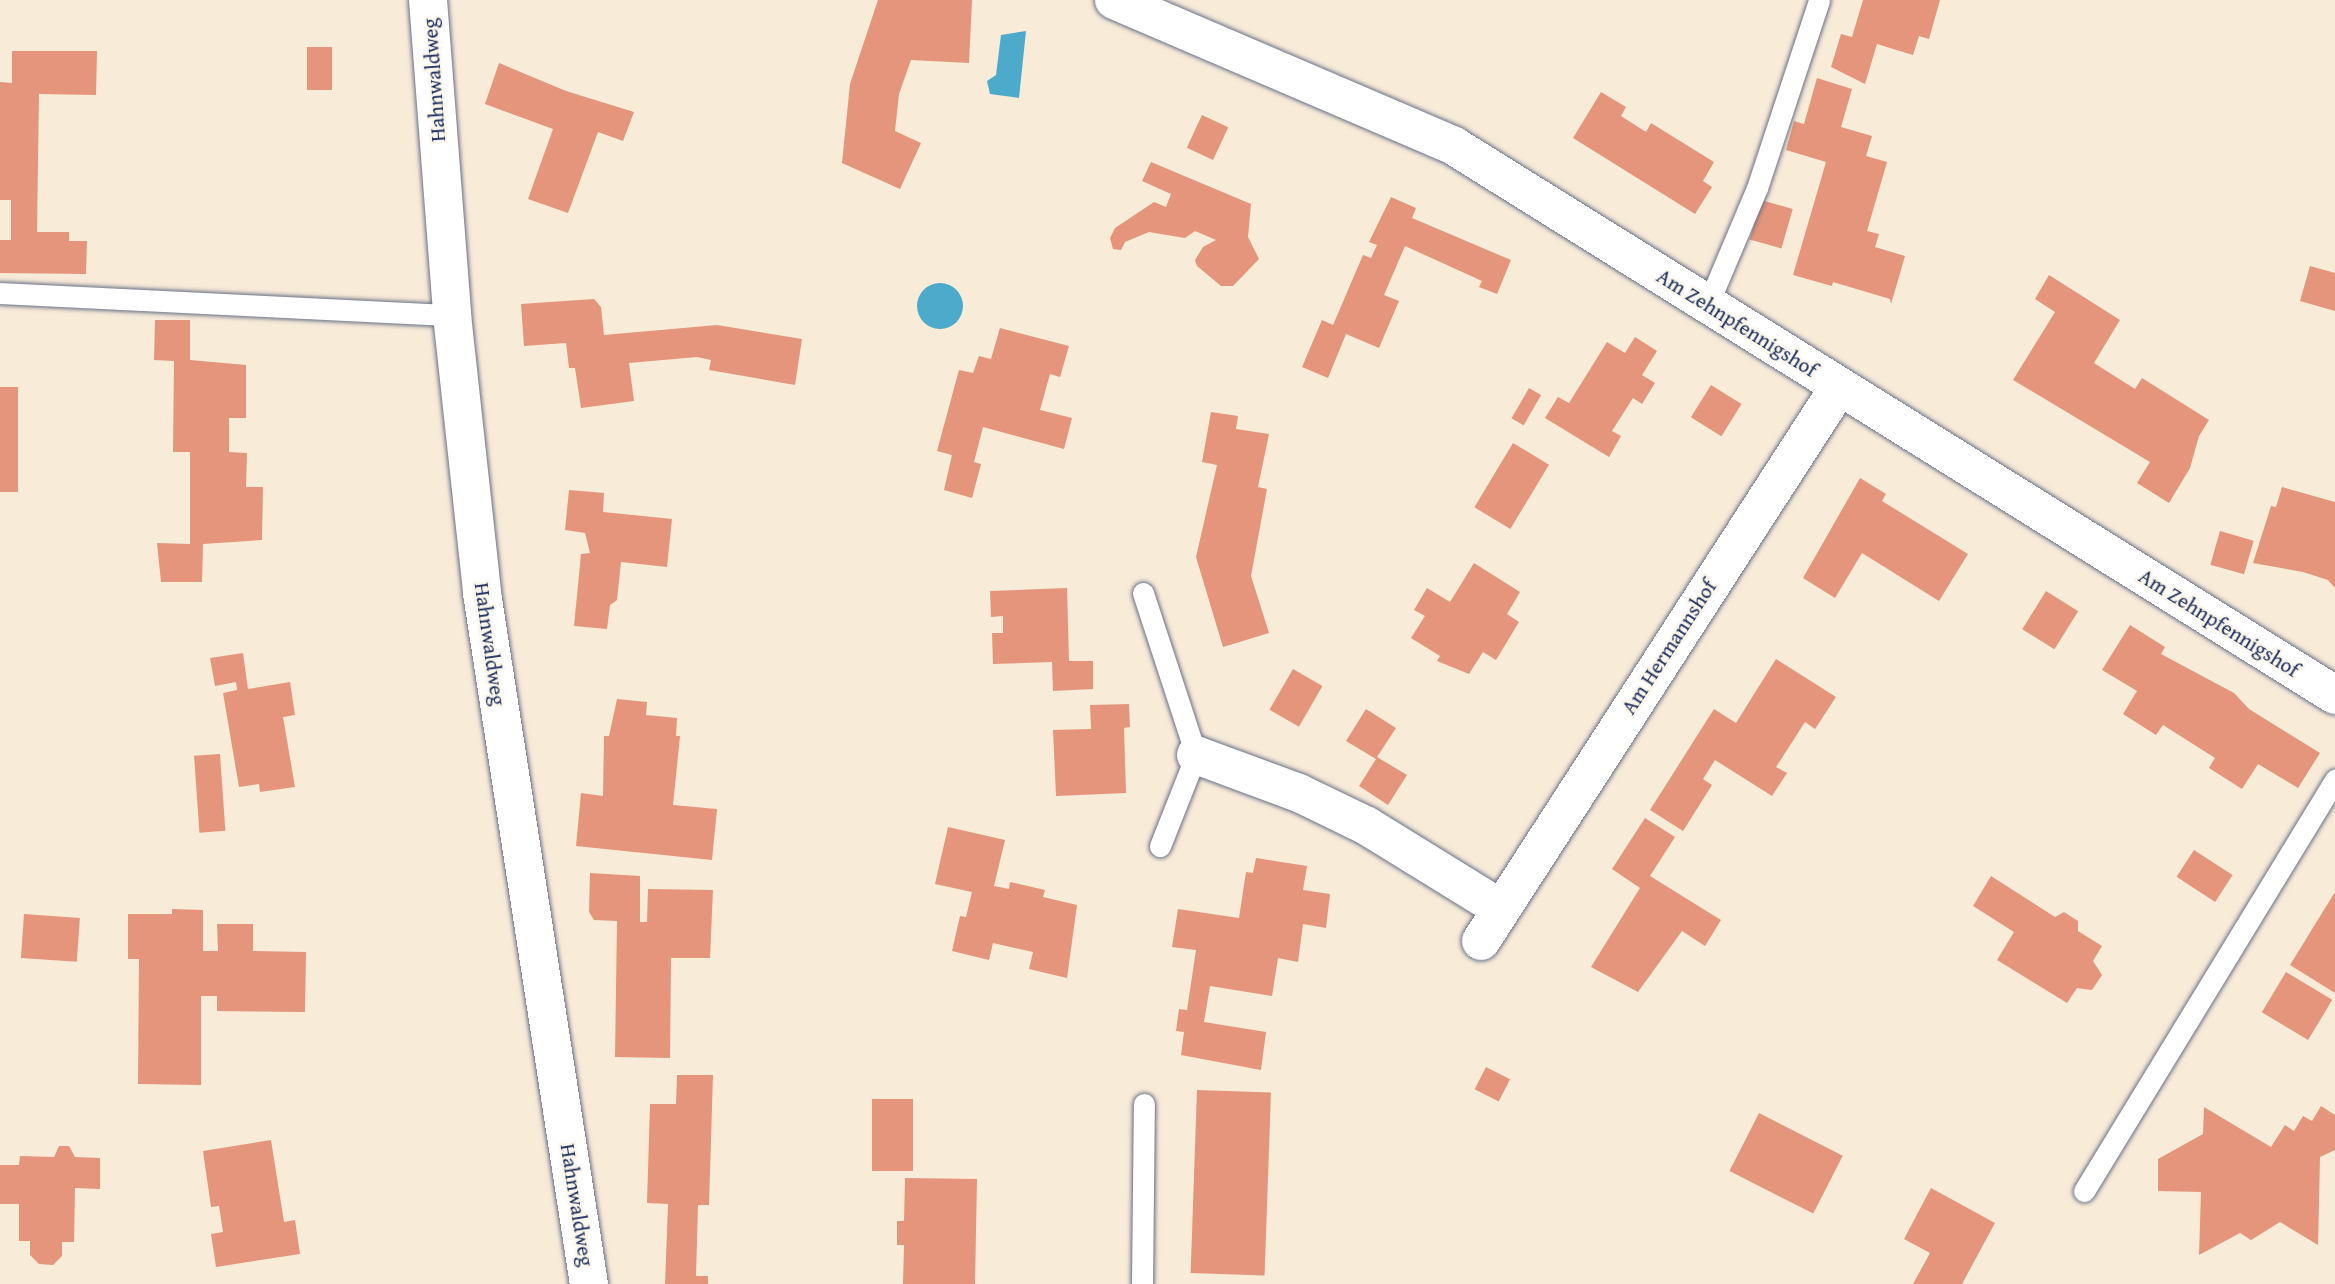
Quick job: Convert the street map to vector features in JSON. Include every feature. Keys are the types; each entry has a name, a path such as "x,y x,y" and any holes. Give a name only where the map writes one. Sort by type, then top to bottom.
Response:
{"street":[{"name":"Hahnwaldweg","path":"428,0 452,315 482,593 589,1284"},
{"name":"Am Zehnpfennigshof","path":"1114,0 1454,146 2335,695"},
{"name":"Am Hermannshof","path":"1481,941 1839,387"},
{"path":"1196,755 1299,793 1367,826 1500,908"}],"lane":[{"path":"1708,304 1757,188 1819,0"},
{"path":"0,293 452,315"},
{"path":"1143,593 1196,755 1160,846"},
{"path":"2084,1191 2335,780"},
{"path":"1142,1284 1144,1104"}],"water":[{"path":"1026,31 1019,98 990,94 987,81 996,75 1001,35"},
{"path":"940,283 957,289 963,306 957,323 940,329 923,323 917,306 923,289"}],"building":[{"path":"878,0 972,0 969,63 911,60 899,94 895,131 921,143 900,189 842,163 850,84"},
{"path":"1863,0 1940,0 1929,39 1919,36 1913,55 1877,44 1865,84 1831,67 1841,34 1852,37"},
{"path":"307,47 332,47 332,90 307,90"},
{"path":"12,51 97,51 96,95 39,94 37,232 69,232 69,241 87,241 86,274 0,273 0,240 11,240 11,200 0,200 0,82 12,83"},
{"path":"499,63 566,91 634,112 623,141 598,132 568,213 528,199 553,129 485,104"},
{"path":"1817,78 1852,89 1841,127 1872,136 1866,156 1887,162 1867,231 1879,234 1875,247 1905,256 1891,304 1890,299 1833,282 1832,286 1793,275 1826,162 1786,150 1794,121 1804,124"},
{"path":"1601,92 1626,107 1621,116 1646,132 1651,123 1714,162 1703,181 1712,187 1695,214 1573,138"},
{"path":"1202,115 1228,127 1213,160 1187,148"},
{"path":"1151,162 1251,204 1248,237 1259,259 1233,286 1221,286 1197,266 1195,260 1203,247 1216,240 1195,231 1185,238 1149,232 1125,242 1121,250 1113,249 1110,238 1115,228 1154,202 1166,207 1171,194 1142,181"},
{"path":"1391,197 1416,208 1412,218 1511,260 1497,294 1479,287 1482,281 1405,246 1384,295 1399,301 1379,348 1346,334 1328,378 1302,367 1322,320 1333,325 1363,255 1371,258 1377,245 1369,242"},
{"path":"1761,200 1793,209 1781,249 1750,239"},
{"path":"2310,266 2335,273 2335,311 2300,301"},
{"path":"2049,275 2120,320 2094,363 2135,389 2142,378 2209,420 2199,436 2190,468 2169,503 2137,483 2150,462 2013,380 2055,312 2035,299"},
{"path":"594,299 601,307 604,335 717,325 802,339 795,385 709,370 711,360 697,357 629,363 634,401 581,408 575,368 569,368 566,343 524,346 521,304"},
{"path":"155,320 190,320 190,360 246,365 246,418 229,418 229,452 247,453 246,487 263,487 262,540 203,544 202,582 161,582 157,543 190,544 190,452 173,452 174,361 154,360"},
{"path":"1000,328 1069,346 1060,377 1050,374 1040,410 1072,418 1064,449 983,427 974,462 981,464 972,498 944,490 952,455 937,451 959,370 973,373 979,356 991,359"},
{"path":"1635,337 1657,351 1642,375 1655,383 1642,404 1633,398 1612,431 1621,436 1609,457 1545,418 1558,397 1569,403 1607,342 1625,353"},
{"path":"1711,385 1742,404 1721,436 1691,417"},
{"path":"0,387 18,387 18,492 0,492"},
{"path":"1529,388 1541,395 1524,425 1512,418"},
{"path":"1211,412 1238,416 1236,429 1269,434 1258,487 1267,489 1251,576 1269,633 1223,647 1196,557 1217,465 1202,462"},
{"path":"1513,443 1549,465 1510,529 1474,507"},
{"path":"1860,478 1886,494 1882,501 1968,554 1939,601 1862,553 1835,598 1803,578"},
{"path":"2282,487 2335,502 2335,588 2328,580 2303,572 2253,563 2271,506 2276,507"},
{"path":"569,490 604,493 603,512 672,519 667,567 621,562 617,600 610,605 607,629 574,626 581,554 590,553 585,533 565,530"},
{"path":"2220,531 2254,541 2244,574 2210,565"},
{"path":"1474,563 1520,592 1507,614 1519,622 1496,660 1483,652 1469,674 1437,661 1440,656 1411,638 1425,616 1414,610 1427,588 1450,602"},
{"path":"1067,588 1069,661 1093,661 1093,689 1053,691 1052,662 993,664 992,633 1003,633 1003,616 991,617 990,591"},
{"path":"2046,591 2078,611 2054,649 2022,629"},
{"path":"2130,625 2165,647 2161,654 2234,693 2249,709 2320,753 2298,788 2258,764 2242,789 2209,768 2215,758 2163,725 2156,735 2123,714 2137,691 2102,670"},
{"path":"243,653 248,689 290,682 295,715 283,717 295,787 260,792 259,784 239,787 223,693 237,690 236,682 215,686 210,658"},
{"path":"1776,659 1836,697 1815,729 1805,722 1776,767 1787,773 1772,796 1715,760 1703,779 1712,785 1683,831 1650,810 1714,709 1736,723"},
{"path":"1293,669 1322,686 1299,727 1270,710"},
{"path":"617,699 647,702 646,715 677,718 676,736 680,736 673,805 717,809 712,860 576,846 581,793 603,796 604,736 609,736"},
{"path":"1129,704 1130,727 1124,728 1126,793 1056,796 1053,730 1091,729 1090,705"},
{"path":"1366,709 1396,728 1377,757 1407,775 1388,805 1359,786 1376,759 1346,741"},
{"path":"220,754 225,831 199,833 194,756"},
{"path":"1645,818 1675,837 1650,876 1721,920 1705,946 1682,931 1638,992 1591,967 1640,888 1612,869"},
{"path":"948,827 1005,840 994,886 1009,889 1010,882 1045,890 1043,897 1077,905 1067,978 1029,969 1033,952 993,943 989,960 952,951 960,916 966,917 972,892 935,884"},
{"path":"2194,850 2233,875 2215,902 2177,877"},
{"path":"1256,858 1307,866 1303,890 1330,894 1326,928 1303,924 1298,962 1278,958 1272,996 1210,986 1204,1022 1266,1032 1261,1070 1181,1055 1184,1032 1176,1031 1179,1009 1187,1010 1196,950 1172,947 1178,909 1239,918 1246,872 1253,873"},
{"path":"590,873 640,876 640,922 647,922 648,889 713,890 710,958 671,958 670,1058 615,1057 617,921 594,920 589,912"},
{"path":"1991,876 2055,917 2064,912 2078,921 2078,931 2102,946 2093,961 2102,975 2092,990 2077,988 2067,1003 1997,960 2014,932 1973,906"},
{"path":"2335,892 2335,993 2290,965"},
{"path":"172,909 203,910 203,951 218,951 217,924 253,924 253,951 306,952 305,1012 217,1011 217,996 201,996 201,1085 138,1084 139,959 128,959 128,914 172,914"},
{"path":"24,914 80,918 77,962 21,958"},
{"path":"2286,972 2332,1000 2308,1040 2262,1012"},
{"path":"1486,1067 1510,1079 1499,1102 1475,1089"},
{"path":"677,1075 713,1075 709,1205 698,1205 696,1276 708,1276 708,1284 665,1284 668,1204 647,1203 650,1104 676,1104"},
{"path":"1197,1090 1271,1093 1265,1275 1191,1273"},
{"path":"872,1099 913,1099 913,1171 872,1171"},
{"path":"2321,1106 2335,1115 2335,1150 2320,1157 2318,1245 2280,1222 2251,1240 2240,1233 2199,1255 2201,1192 2158,1191 2158,1159 2203,1134 2204,1107 2271,1147 2285,1125 2294,1131 2303,1116 2312,1121"},
{"path":"1759,1113 1843,1156 1813,1214 1729,1171"},
{"path":"271,1140 284,1222 295,1220 300,1254 216,1267 211,1234 223,1232 219,1206 211,1207 203,1151"},
{"path":"59,1146 69,1146 75,1157 100,1158 100,1189 75,1188 74,1242 62,1242 62,1256 53,1265 39,1264 30,1255 30,1241 19,1241 19,1204 0,1204 0,1165 19,1165 20,1156 54,1157"},
{"path":"905,1178 977,1179 975,1284 903,1284 904,1245 897,1245 897,1221 904,1221"},
{"path":"1931,1188 1995,1223 1962,1284 1913,1284 1930,1253 1904,1239"}]}
